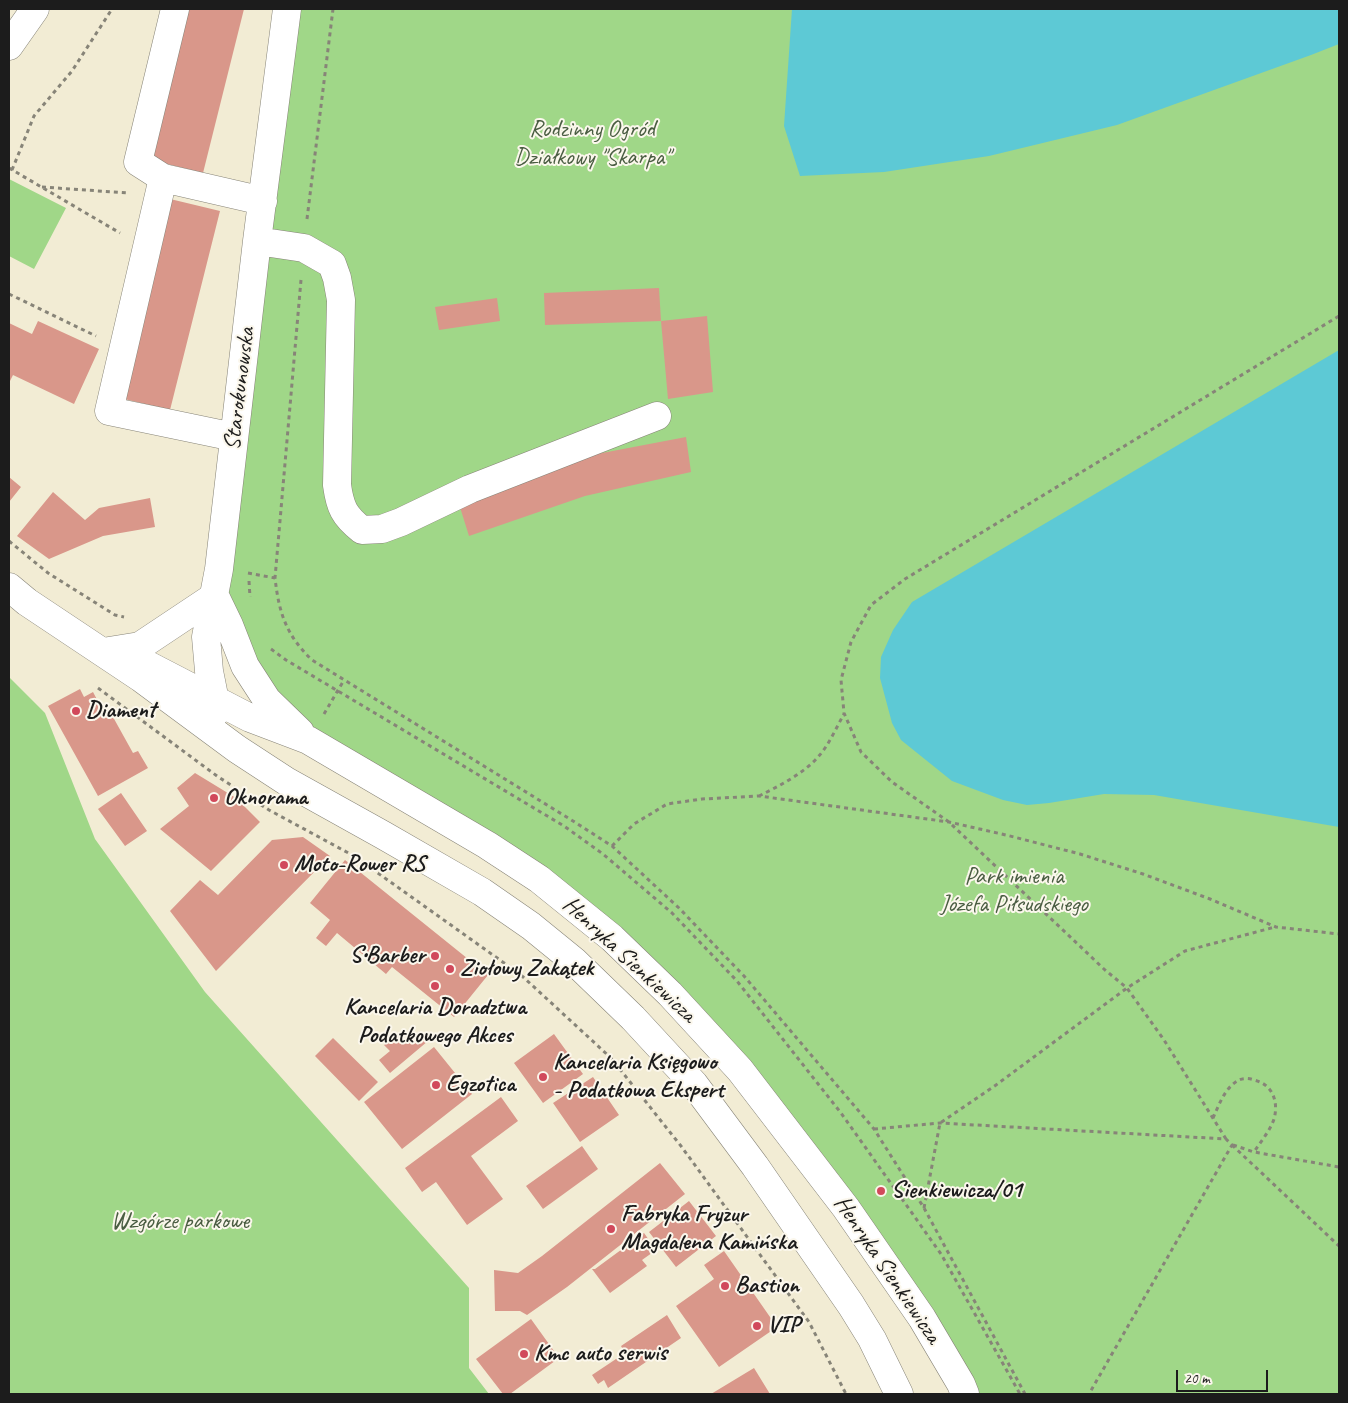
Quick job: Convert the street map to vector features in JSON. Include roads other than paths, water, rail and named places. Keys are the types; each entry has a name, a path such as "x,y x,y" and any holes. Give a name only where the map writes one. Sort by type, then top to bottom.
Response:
{"street":[{"path":"9,46 35,9"},
{"path":"176,9 138,162 161,186 263,201"},
{"name":"Starokunowska","path":"215,596 257,241 287,9"},
{"path":"161,186 109,411 234,437"},
{"path":"257,241 304,248 332,264 341,300 337,485 340,504 349,519 362,530 382,529 470,489 657,416"},
{"name":"Henryka Sienkiewicza","path":"18,595 141,678 224,741 286,781 383,834 482,892 530,926 574,961 633,1018 694,1084 755,1166 851,1305 872,1339 899,1394"},
{"path":"102,652 140,646 215,596"},
{"path":"215,596 206,637 209,671 224,741"},
{"path":"215,596 245,666 267,700 308,740"},
{"name":"Henryka Sienkiewicza","path":"102,652 144,663 250,718 308,740 487,845 539,879 612,938 670,994 740,1070 846,1208 922,1318 966,1394"}],"water":[{"path":"792,9 1339,9 1339,44 1117,125 989,156 884,172 800,176 784,126"},
{"path":"1339,350 1339,827 1154,795 1104,794 1027,805 1003,800 952,781 901,740 892,723 880,678 881,657 893,630 912,602"}],"place":[{"name":"Diament","path":"76,711"},
{"name":"Oknorama","path":"214,798"},
{"name":"Moto-Rower RS","path":"284,865"},
{"name":"S•Barber","path":"435,956"},
{"name":"Ziołowy Zakątek","path":"450,969"},
{"name":"Kancelaria Doradztwa Podatkowego Akces","path":"435,986"},
{"name":"Kancelaria Księgowo - Podatkowa Ekspert","path":"543,1077"},
{"name":"Egzotica","path":"436,1085"},
{"name":"Sienkiewicza/01","path":"881,1191"},
{"name":"Fabryka Fryzur Magdalena Kamińska","path":"611,1229"},
{"name":"Bastion","path":"725,1286"},
{"name":"VIP","path":"757,1326"},
{"name":"Kmc auto serwis","path":"524,1354"}],"park label":[{"name":"Rodzinny Ogród Działkowy \"Skarpa\"","path":"592,144"},
{"name":"Park imienia Józefa Piłsudskiego","path":"1014,891"},
{"name":"Wzgórze parkowe","path":"180,1222"}]}
